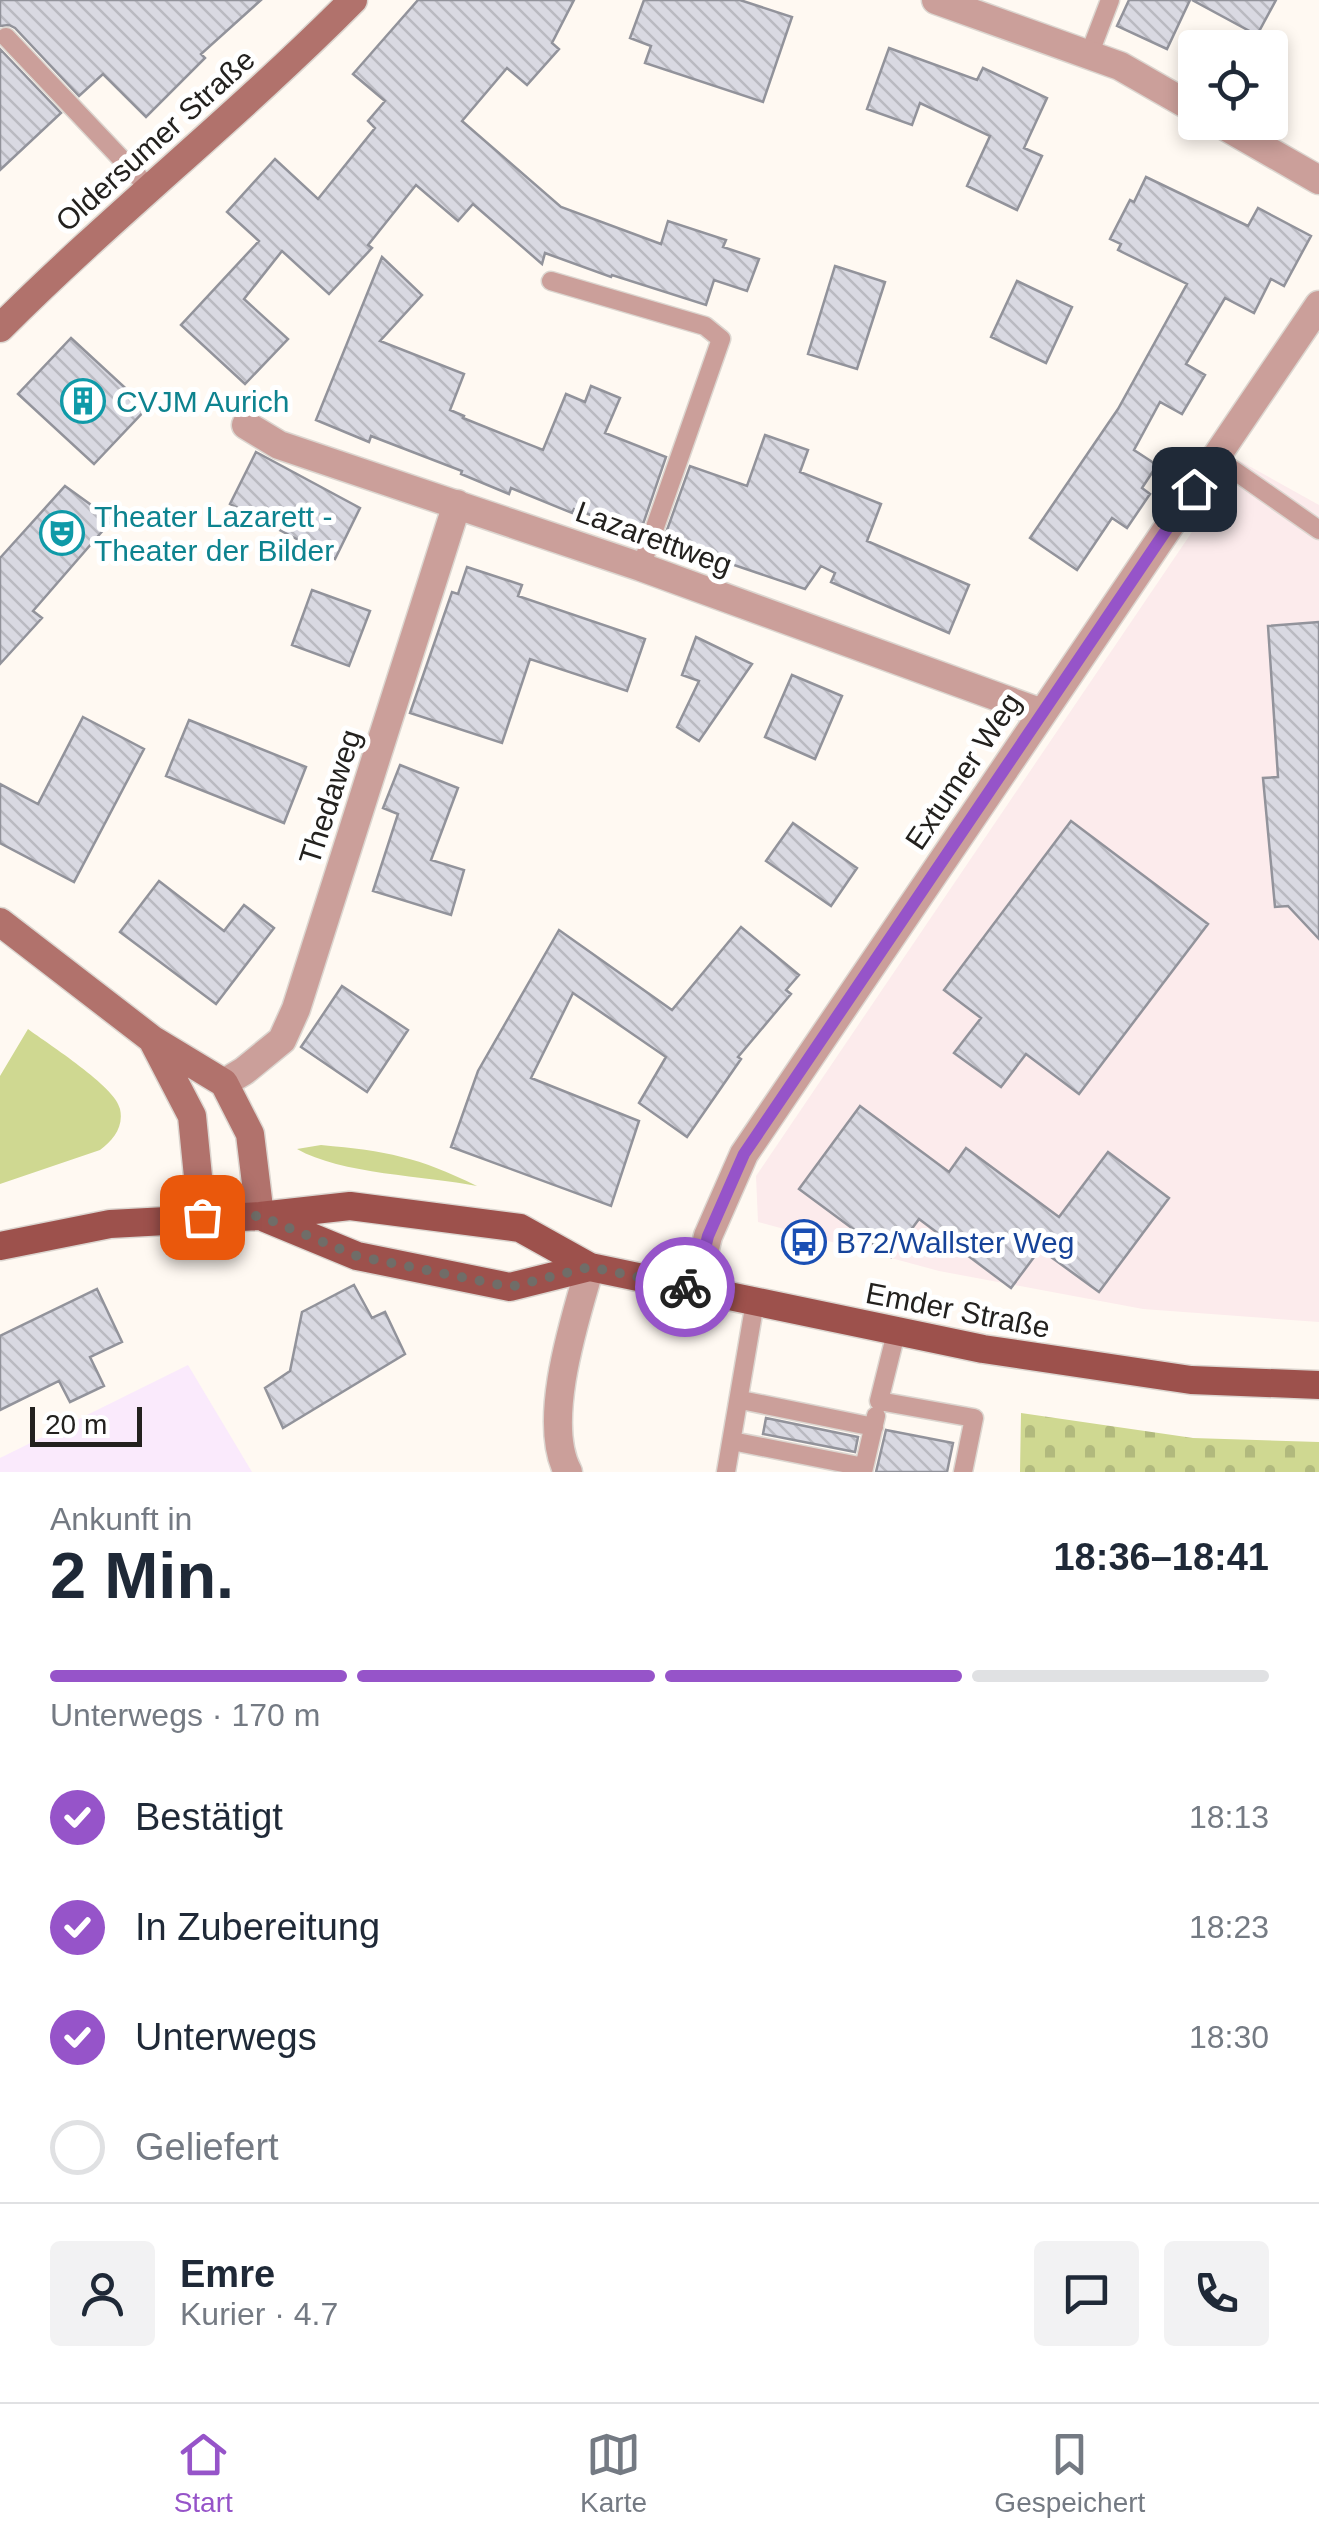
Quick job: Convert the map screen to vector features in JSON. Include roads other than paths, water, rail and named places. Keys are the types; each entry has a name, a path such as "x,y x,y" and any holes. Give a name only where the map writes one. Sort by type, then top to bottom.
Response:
{"main road":[{"name":"Oldersumer Straße","path":"0,328 67,261 298,56 353,0"},
{"path":"0,922 152,1040 224,1083 250,1134 260,1216 202,1217 71,1230 0,1246"},
{"path":"152,1040 192,1116 202,1217"},
{"name":"Emder Straße","path":"260,1216 350,1206 520,1228 590,1267 896,1333 1191,1380 1319,1385"},
{"name":"Emder Straße","path":"260,1216 357,1256 510,1287 590,1267"}],"street":[{"path":"936,0 1120,66 1178,99"},
{"path":"1249,140 1319,180"},
{"name":"Extumer Weg","path":"695,1290 708,1236 744,1154 1319,305"},
{"name":"Lazarettweg","path":"246,425 279,445 641,567 1042,712"},
{"name":"Thedaweg","path":"224,1083 282,1040 296,1009 458,504"},
{"path":"566,1468 556,1412 573,1324 590,1267"}],"lane":[{"path":"1090,55 1110,0"},
{"path":"6,37 149,188"},
{"path":"551,280 705,326 721,339 641,567"},
{"path":"1216,458 1319,530"},
{"path":"726,1472 755,1302"},
{"path":"732,1441 864,1470 896,1333"},
{"path":"740,1400 874,1427"},
{"path":"879,1401 974,1418 964,1472"}],"place":[{"name":"CVJM Aurich","path":"83,401"},
{"name":"Theater Lazarett - Theater der Bilder","path":"62,533"},
{"name":"B72/Wallster Weg","path":"804,1242"}]}
